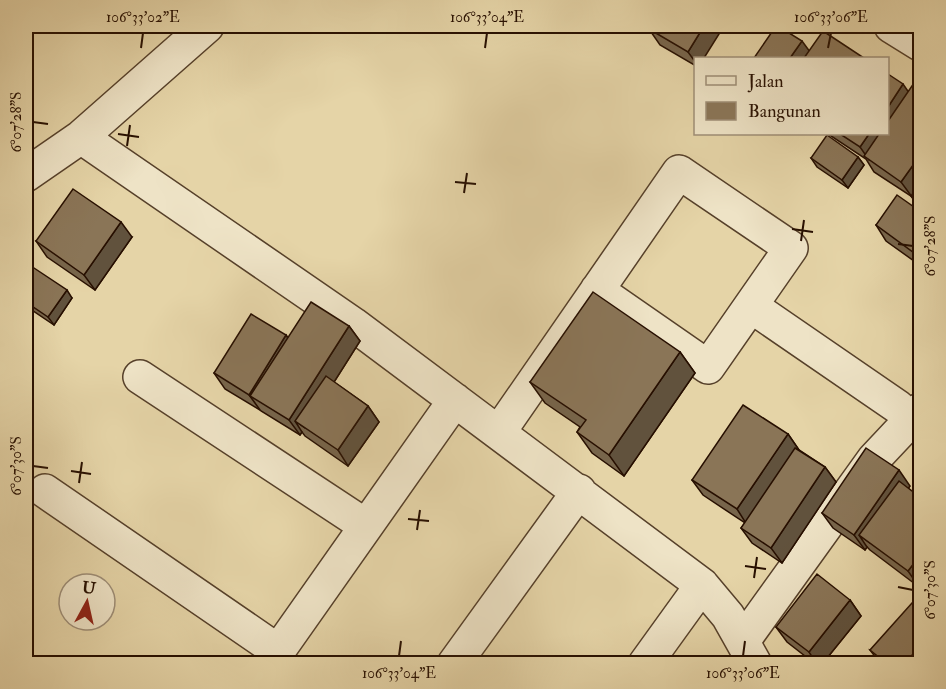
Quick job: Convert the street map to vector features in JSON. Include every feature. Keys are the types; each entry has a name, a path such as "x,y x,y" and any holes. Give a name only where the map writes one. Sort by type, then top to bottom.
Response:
{"street":[{"path":"26,176 81,137 207,26"},
{"path":"891,26 921,44"},
{"path":"81,137 353,324 702,585 728,616 749,652 909,409 751,306"},
{"path":"499,432 597,290 679,172 791,248 708,367 597,290"},
{"path":"140,377 366,526"},
{"path":"45,491 274,657 455,400"},
{"path":"454,663 579,491"},
{"path":"645,663 702,585"}],"building":[{"path":"652,26 704,26 688,52 649,29"},
{"path":"776,26 802,41 791,57 755,57"},
{"path":"823,31 862,57 805,57"},
{"path":"889,75 903,84 889,105"},
{"path":"914,83 921,87 921,154 901,182 864,156 878,135 889,135 889,120"},
{"path":"827,135 858,157 842,180 811,158"},
{"path":"842,135 868,135 860,147"},
{"path":"921,182 921,203 911,196"},
{"path":"73,189 121,222 84,275 36,241"},
{"path":"897,195 921,212 921,258 876,225"},
{"path":"28,264 67,290 48,317 26,302"},
{"path":"593,292 680,352 609,455 577,432 586,420 530,382"},
{"path":"311,302 349,326 289,420 250,396"},
{"path":"251,314 286,335 249,395 214,373"},
{"path":"326,376 368,406 338,450 295,421"},
{"path":"743,405 788,434 737,509 692,480"},
{"path":"795,448 825,467 771,548 741,528"},
{"path":"866,448 899,470 854,535 822,513"},
{"path":"899,481 921,498 921,554 908,571 859,535"},
{"path":"817,574 850,600 809,652 776,627"},
{"path":"912,603 921,610 921,645 905,663 886,663 870,650"}]}
